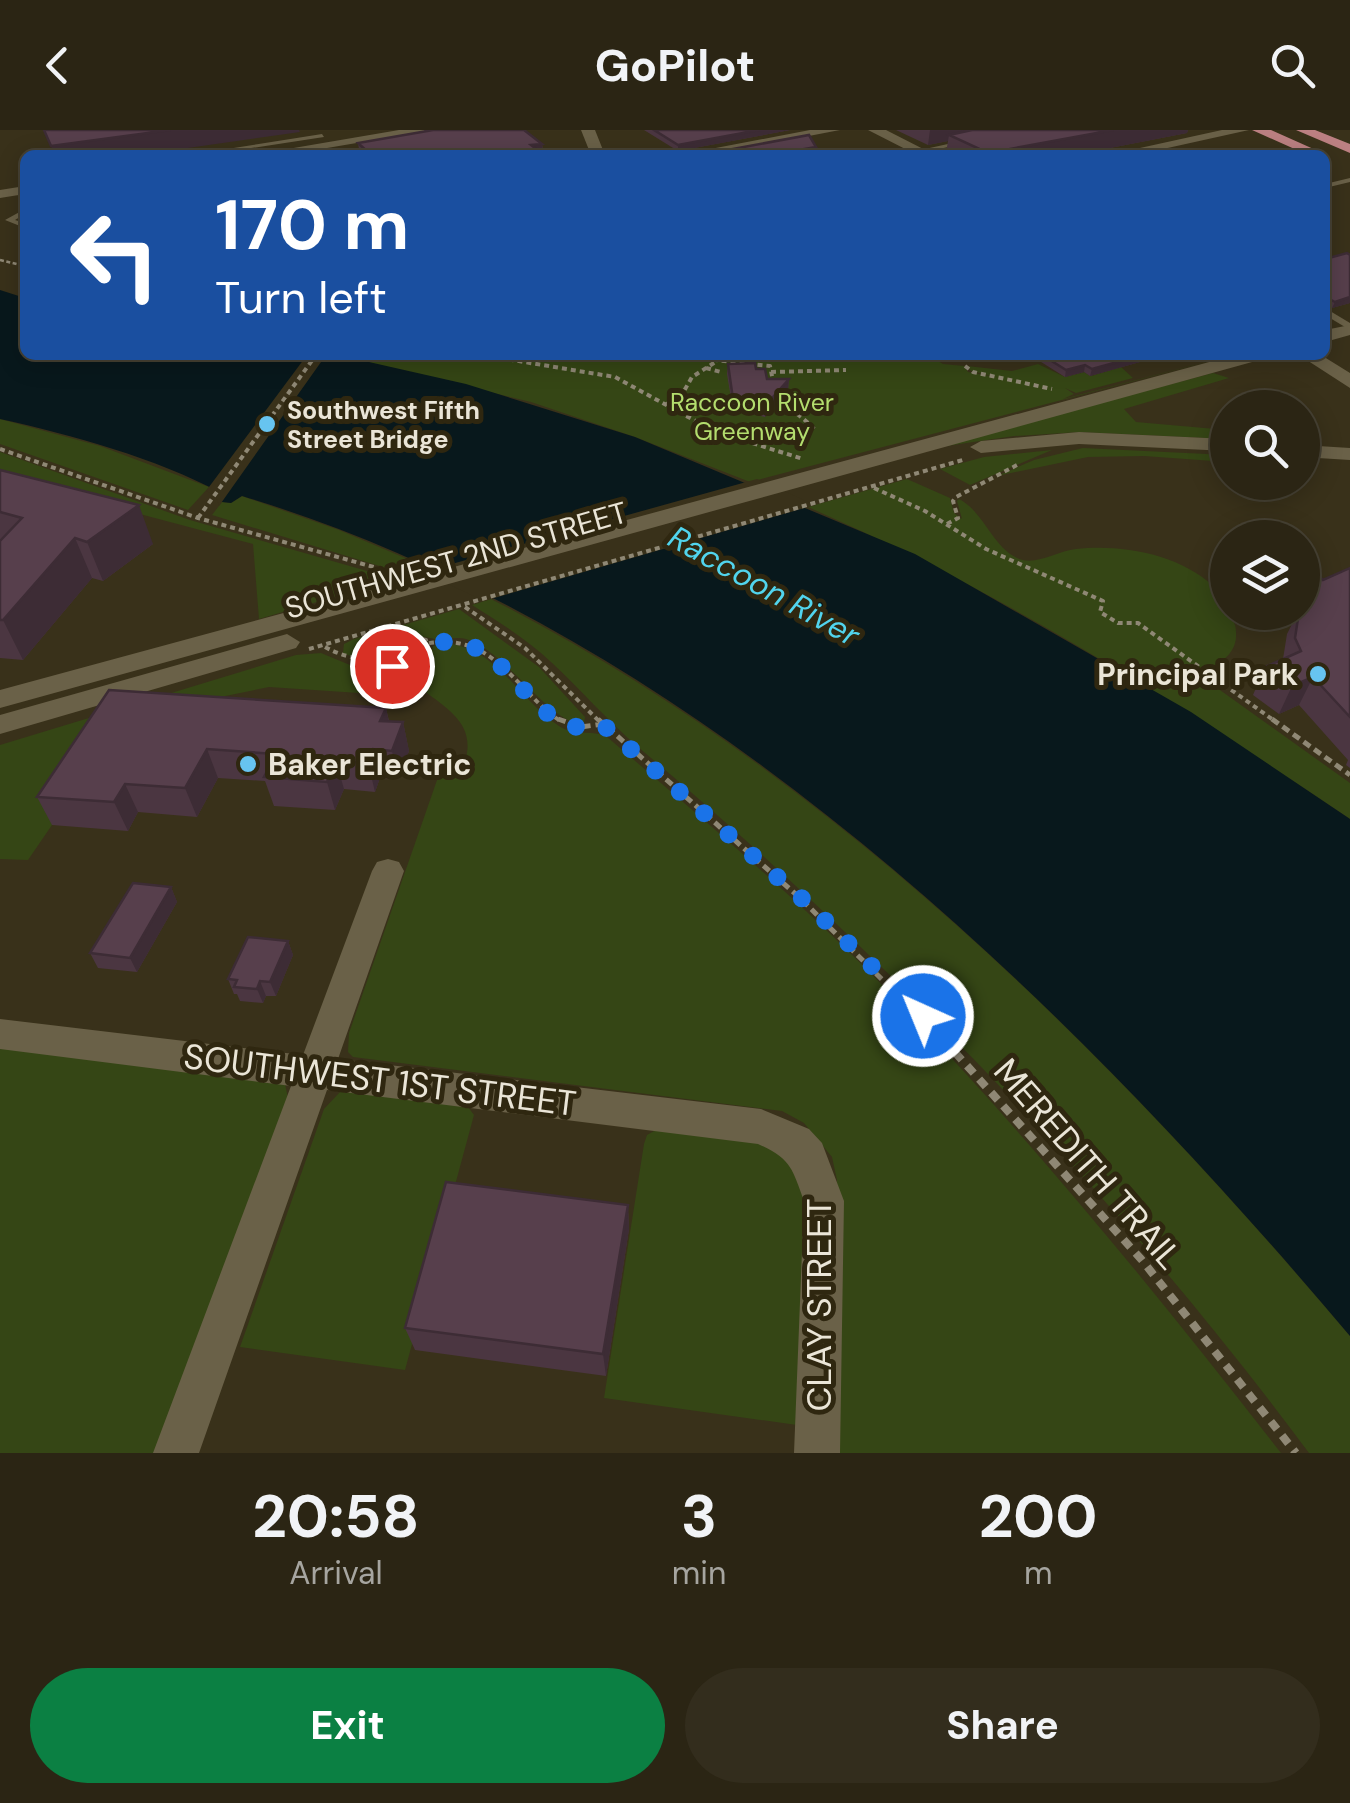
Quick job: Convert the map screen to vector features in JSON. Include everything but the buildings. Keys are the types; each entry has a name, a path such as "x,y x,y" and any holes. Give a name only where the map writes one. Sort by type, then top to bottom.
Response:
{"main road":[{"path":"289,150 323,137 426,130"},
{"path":"715,150 833,130"},
{"path":"876,130 917,150"},
{"path":"1140,150 1242,130"},
{"path":"1259,130 1307,150"},
{"path":"1303,130 1350,149"},
{"name":"SOUTHWEST 2ND STREET","path":"0,699 388,611 868,458 1237,360"},
{"path":"1316,360 1350,382"},
{"name":"SOUTHWEST 2ND STREET","path":"0,725 388,611 901,472 976,447 1117,438 1210,444"},
{"path":"1320,452 1350,454"},
{"path":"176,1453 388,870"},
{"name":"SOUTHWEST 1ST STREET","path":"0,1034 761,1126"},
{"name":"CLAY STREET","path":"761,1126 794,1142 808,1156 824,1200 817,1453"}],"lane":[{"path":"228,150 323,137"},
{"path":"936,150 985,139"}],"path":[{"path":"198,518 312,360"},
{"path":"516,360 604,373 732,438 815,464"},
{"path":"664,406 680,398 692,377 712,360"},
{"path":"727,360 770,366 777,400 801,413 814,429"},
{"path":"966,366 972,372 1039,388 1061,389"},
{"path":"706,368 721,372"},
{"path":"771,372 846,370"},
{"path":"0,449 198,518 389,572"},
{"path":"947,524 958,518 953,500 1020,463"},
{"path":"388,611 901,472"},
{"path":"874,488 947,524 986,549 1103,601 1100,612 1108,620 1122,624 1138,622 1350,776"},
{"name":"MEREDITH TRAIL","path":"465,607 532,653 602,724 778,876 900,992 1072,1179 1296,1453"},
{"path":"380,659 380,649 396,637 420,637 430,644"},
{"path":"324,646 349,662 380,659 450,641 475,648 500,663 558,720 578,729 602,724"},
{"path":"380,659 392,666 417,664 429,654 430,644"}],"green space":[{"name":"Raccoon River Greenway","path":"359,360 936,360 964,366 968,372 1001,378 971,371 967,366 1012,371 1038,364 1065,377 1084,372 1091,376 1121,367 1133,378 1076,393 1065,388 1074,394 1063,399 1214,360 750,482 531,402"},
{"path":"1213,373 1229,378 1124,409 1136,422 1210,429 1210,438 1080,432 1014,436 926,449"},
{"path":"0,419 100,446 209,487 188,510 0,444"},
{"path":"1083,448 1210,454 1210,461 1088,457 997,476 1034,460"},
{"path":"1052,450 970,485 940,469 984,457"},
{"path":"0,452 190,520 395,579 259,619 253,544 0,477"},
{"path":"907,479 950,498 954,513 962,519 957,501 968,505 1000,545 1017,558 1038,560 1068,550 1112,548 1149,554 1184,566 1210,584 1210,630 1236,632 1230,654 1199,675 1350,783 1350,819 1086,651 949,575 808,507"},
{"path":"242,496 339,530 431,569 409,575 212,515 222,502 231,503"},
{"path":"491,599 615,669 734,747 847,833 956,925 1061,1022 1161,1124 1350,1336 1350,1453 1309,1453 1157,1262 994,1081 821,909 627,737 551,662 472,605"},
{"path":"459,609 539,667 585,717 584,723 558,714 497,658 466,639 407,636 378,644 376,657 356,658 343,653 344,644 354,639"},
{"path":"451,644 483,656 559,726 606,736 859,962 1044,1162 1281,1453 833,1453 837,1180 832,1157 804,1123 782,1111 353,1057 348,1052 349,1033 444,760 465,761 464,728 424,691 389,695 269,687 201,701 52,825 28,860 0,859 0,745 296,655 321,653 350,665 380,663 410,672 421,668 419,665 431,655 433,646"},
{"path":"0,1048 285,1084 289,1103 156,1453 0,1453"},
{"path":"351,1089 468,1107 474,1115 405,1370 240,1347 324,1109 340,1092"},
{"path":"656,1130 766,1142 783,1154 804,1183 804,1426 604,1398 644,1144 647,1135"}],"water":[{"name":"Raccoon River","path":"0,290 20,296 20,360 360,360 466,384 635,437 915,554 1191,712 1350,819 1350,1336 1116,1077 988,953 853,836 711,729 562,635 406,557 242,496 231,503 222,502 221,493 141,458 0,419"}],"pier":[{"name":"Southwest Fifth Street Bridge","path":"303,360 322,360 219,506 216,496 206,491"},
{"path":"757,479 815,505 484,601 423,572"}],"place":[{"name":"Southwest Fifth Street Bridge","path":"267,424"},
{"name":"Principal Park","path":"1318,674"},
{"name":"Baker Electric","path":"248,764"}],"route":[{"path":"392,666 409,666 424,660 430,644 460,642 489,654 558,720 578,729 602,724 806,902 923,1016"}]}
